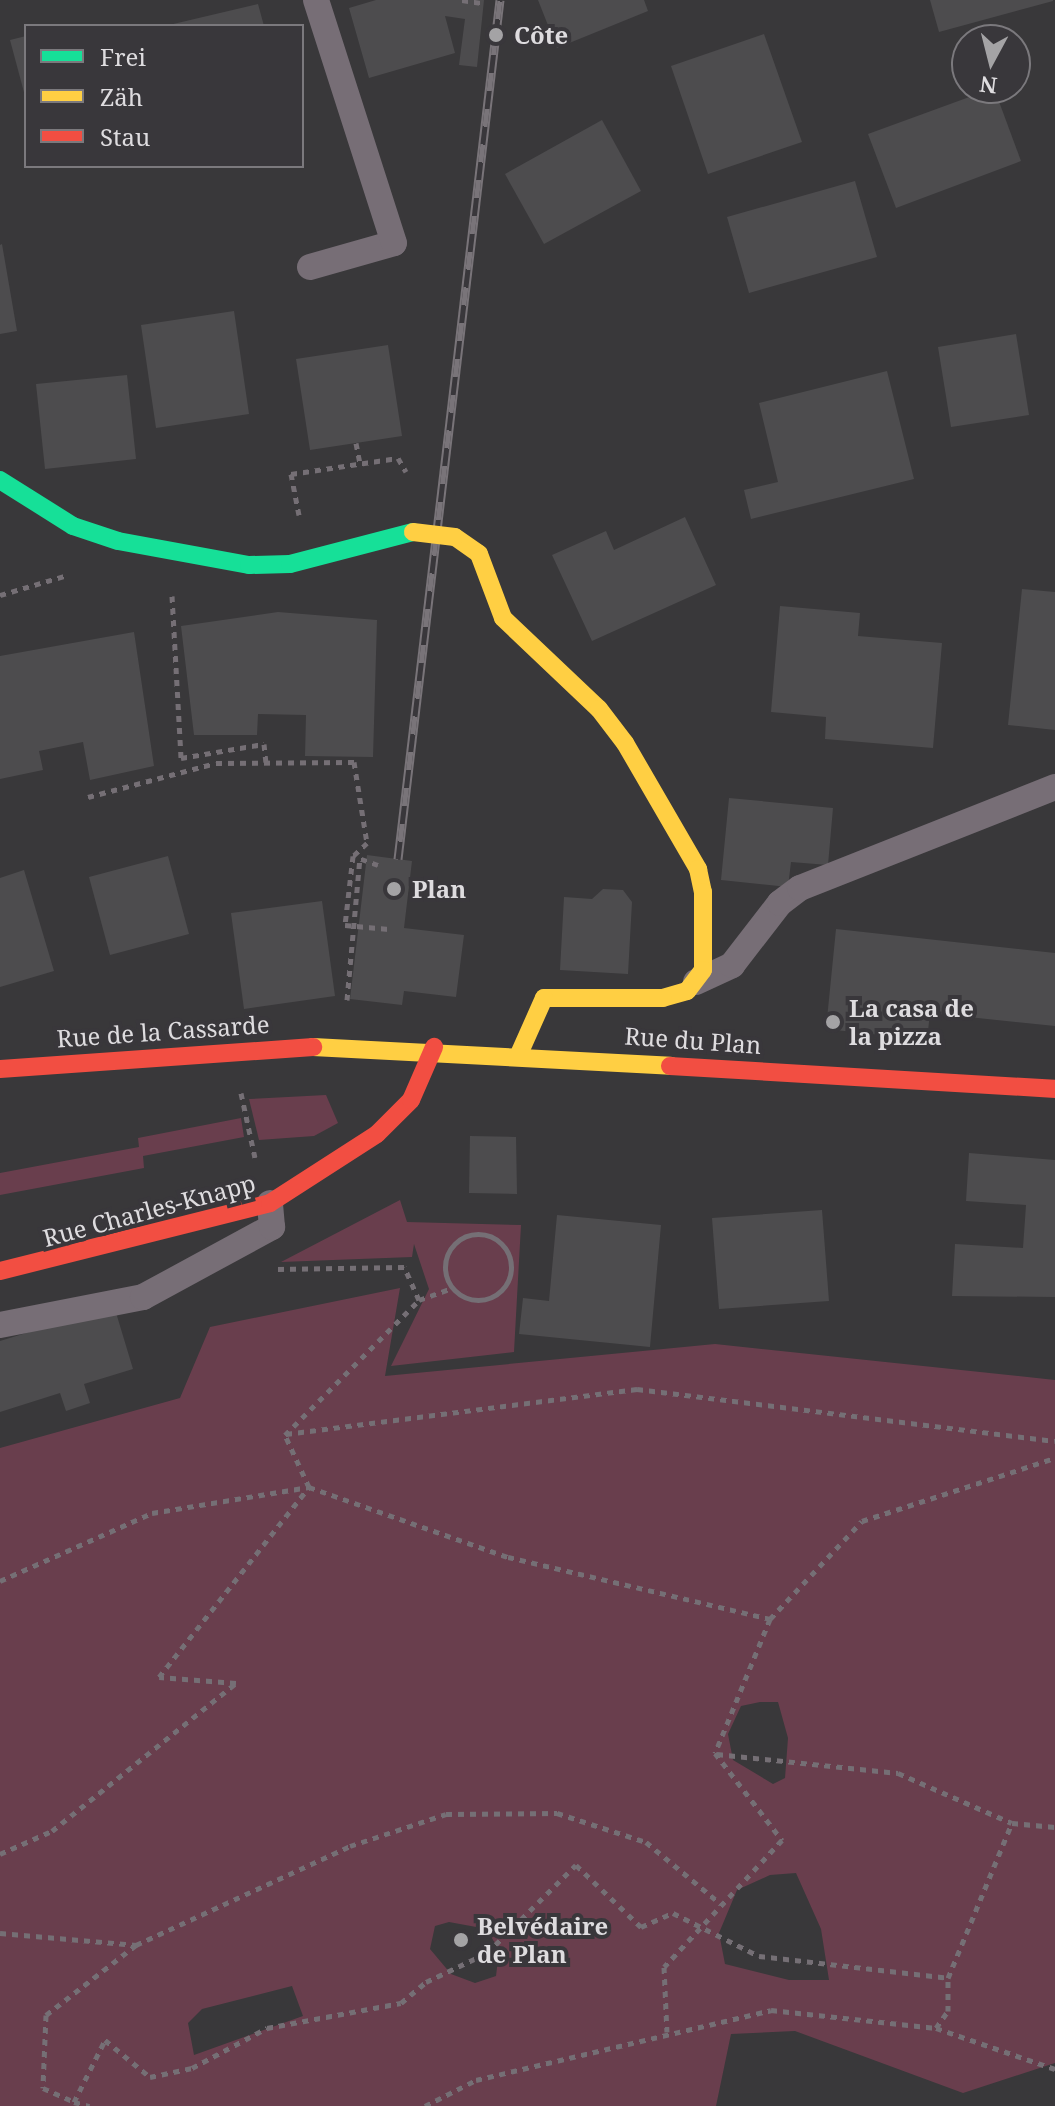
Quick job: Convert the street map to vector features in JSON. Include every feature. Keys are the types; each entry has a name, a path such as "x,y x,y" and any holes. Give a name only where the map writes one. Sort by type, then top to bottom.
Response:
{"street":[{"path":"0,480 73,526 118,541 249,565 283,565 413,532 455,537 479,554 503,618 599,709 625,743 698,869 704,962 696,982 663,998 544,998 520,1052"},
{"name":"Rue du Plan","path":"329,1046 520,1052 1055,1089"},
{"name":"Rue de la Cassarde","path":"0,1069 213,1049 329,1046"},
{"name":"Rue Charles-Knapp","path":"0,1271 194,1227 270,1203 377,1134 411,1100 434,1047"}],"lane":[{"path":"310,267 394,243 316,0"},
{"path":"696,982 732,965 780,903 800,888 1055,787"},
{"path":"0,1325 143,1297 208,1267 272,1227 270,1203"}],"path":[{"path":"462,0 482,3"},
{"path":"356,443 360,464"},
{"path":"302,532 291,474 398,458 406,472"},
{"path":"172,607 181,758 264,744 266,762"},
{"path":"88,797 216,763 354,762 367,843 353,856 345,925 389,929"},
{"path":"353,856 378,865"},
{"path":"346,1013 360,858"},
{"path":"243,1100 250,1135"},
{"path":"285,1435 419,1300 452,1288 480,1301 500,1293 512,1265 504,1245 473,1234 453,1245 444,1266 452,1288"},
{"path":"208,1267 404,1267 419,1300"},
{"path":"285,1435 637,1389 1055,1441"},
{"path":"285,1435 309,1487"},
{"path":"715,1753 770,1619 862,1521 1055,1458"},
{"path":"0,1854 52,1831 236,1683 159,1677 309,1487"},
{"path":"0,1581 152,1513 309,1487 508,1557 770,1619"},
{"path":"715,1753 898,1773 1012,1823 1055,1827"},
{"path":"667,2032 664,1967 782,1840 715,1753"},
{"path":"89,2106 43,2088 46,2015 136,1945 350,1846 446,1814 572,1818 646,1842 721,1904"},
{"path":"936,2028 948,2011 948,1978 1012,1823"},
{"path":"74,2102 105,2040 150,2077 192,2068 267,2028 401,2003 426,1982 487,1953 576,1865 641,1927 673,1913 759,1956 948,1978"},
{"path":"0,1933 136,1945"},
{"path":"425,2106 476,2080 667,2032 771,2010 936,2028 1055,2069"}],"shaded area":[{"path":"326,1095 338,1123 314,1136 259,1140 249,1099"},
{"path":"241,1118 244,1137 143,1156 144,1168 0,1195 0,1173 139,1147 138,1138"},
{"path":"400,1200 407,1222 521,1225 514,1352 391,1366 429,1289 414,1244 412,1257 281,1262"},
{"path":"400,1288 385,1376 715,1344 1055,1380 1055,2063 963,2093 795,2031 731,2034 716,2106 0,2106 0,1448 180,1398 210,1327","holes":["778,1702 788,1738 785,1778 773,1784 733,1760 728,1734 741,1706","796,1873 821,1929 829,1980 789,1980 725,1964 719,1933 737,1890 770,1875","449,1922 487,1929 499,1951 496,1976 475,1983 451,1974 430,1949 435,1926","292,1986 303,2016 194,2055 188,2023 202,2009"]}],"building":[{"path":"376,0 484,0 477,67 459,65 465,19 445,16 455,53 369,78 349,8"},
{"path":"538,0 644,0 648,11 557,48"},
{"path":"930,0 1053,0 968,24 951,24 951,29 939,32"},
{"path":"258,4 263,24 173,24"},
{"path":"764,34 802,142 708,174 671,66"},
{"path":"24,36 24,92 10,40"},
{"path":"951,104 1000,104 1021,161 896,208 868,134"},
{"path":"602,120 641,191 544,244 505,174"},
{"path":"855,181 877,257 749,293 727,217"},
{"path":"0,245 17,331 0,334"},
{"path":"234,311 249,414 156,428 141,325"},
{"path":"1016,334 1029,415 951,427 938,347"},
{"path":"388,345 402,436 310,450 296,359"},
{"path":"887,371 914,479 751,519 744,490 778,482 759,403"},
{"path":"127,375 136,459 45,469 36,384"},
{"path":"685,517 716,585 592,641 552,555 606,531 614,550"},
{"path":"1022,589 1055,592 1055,730 1008,725"},
{"path":"780,606 860,613 858,636 942,643 933,748 825,739 826,717 771,712"},
{"path":"278,612 377,620 373,757 305,756 306,715 258,714 257,735 194,735 181,626"},
{"path":"134,632 154,766 90,780 83,742 39,751 43,770 0,779 0,656"},
{"path":"729,798 833,808 828,865 791,862 788,887 721,880"},
{"path":"367,855 412,861 404,928 464,935 456,997 404,991 402,1005 350,999"},
{"path":"168,856 189,934 110,955 89,877"},
{"path":"24,870 54,971 0,987 0,878"},
{"path":"603,889 623,890 632,902 628,974 560,970 564,897 592,899"},
{"path":"322,901 335,996 244,1009 231,913"},
{"path":"836,929 1055,953 1055,1026 930,1013 927,1040 826,1029"},
{"path":"470,1136 516,1137 517,1194 469,1193"},
{"path":"969,1153 1055,1160 1055,1297 952,1296 955,1244 1023,1248 1026,1205 966,1201"},
{"path":"822,1210 829,1301 719,1309 712,1218"},
{"path":"557,1215 661,1225 650,1347 519,1334 523,1298 549,1301"},
{"path":"114,1306 133,1369 84,1384 90,1403 66,1411 60,1393 0,1412 0,1341"}],"railway":[{"path":"398,859 500,0"}],"traffic: fast":[{"path":"0,480 73,526 118,541 249,565 290,564 413,532"}],"traffic: slow":[{"path":"413,532 455,537"},
{"path":"455,537 479,554 503,618 599,709 625,743 698,869 703,892 703,970 687,991 663,998 544,998 520,1052"},
{"path":"313,1047 670,1066"}],"traffic: jam":[{"path":"0,1069 313,1047"},
{"path":"0,1271 270,1203 377,1134 411,1100 434,1047"},
{"path":"670,1066 1055,1089"}],"place":[{"name":"Côte","path":"496,35"},
{"name":"Plan","path":"394,889"},
{"name":"La casa de la pizza","path":"833,1022"},
{"name":"Belvédaire de Plan","path":"461,1940"}]}
